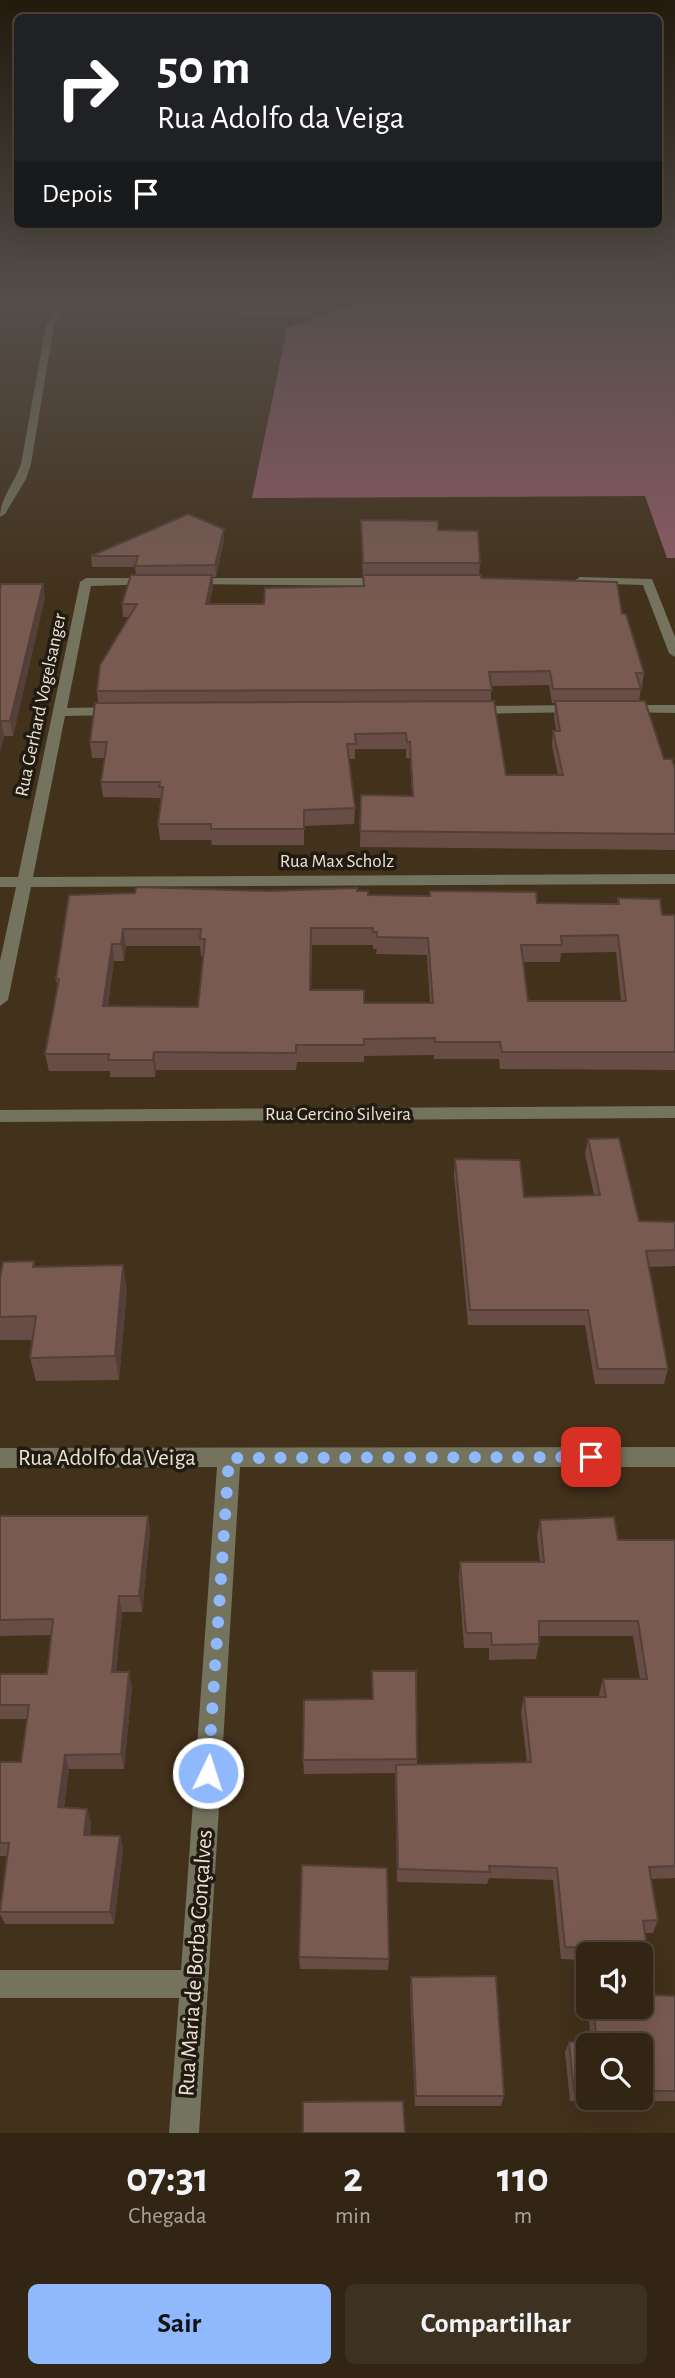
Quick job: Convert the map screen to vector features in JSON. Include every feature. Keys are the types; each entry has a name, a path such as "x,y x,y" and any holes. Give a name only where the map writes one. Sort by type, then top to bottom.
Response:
{"street":[{"path":"0,514 21,479 28,456 37,401"},
{"path":"566,582 648,581 675,653"},
{"name":"Rua Gerhard Vogelsanger","path":"0,1000 86,582 169,582"},
{"path":"182,582 401,582"},
{"path":"465,710 591,709"},
{"path":"619,709 675,709"},
{"path":"60,712 130,711"},
{"name":"Rua Max Scholz","path":"0,882 675,879"},
{"name":"Rua Gercino Silveira","path":"0,1116 675,1112"},
{"name":"Rua Adolfo da Veiga","path":"0,1458 675,1457"},
{"name":"Rua Maria de Borba Gonçalves","path":"184,2133 229,1458"},
{"path":"0,1984 194,1984"}],"shaded area":[{"path":"272,401 675,401 675,558 667,558 645,496 252,498"}],"building":[{"path":"188,514 224,529 215,565 135,566 138,556 91,556"},
{"path":"361,520 438,521 438,530 478,531 480,563 363,563"},
{"path":"131,575 212,575 206,604 264,604 265,588 364,586 363,575 481,575 481,578 617,582 622,614 626,614 644,673 636,673 641,689 553,689 550,671 489,672 492,690 97,691 100,665 137,604 122,604"},
{"path":"1,584 43,584 10,721 1,721 0,727 0,590"},
{"path":"494,701 506,775 563,775 553,731 560,731 555,701 645,701 664,759 672,759 675,769 675,834 360,831 361,795 413,796 410,742 407,742 406,733 355,734 356,744 347,744 355,808 304,810 304,829 211,829 211,824 158,824 163,787 159,787 160,782 101,782 107,742 90,742 95,703"},
{"path":"136,887 268,891 357,888 357,891 368,891 368,895 430,896 430,891 536,892 537,903 619,904 618,898 660,899 662,915 675,915 675,1052 502,1052 500,1042 435,1042 435,1038 364,1039 364,1045 296,1045 296,1053 154,1052 153,1060 108,1060 109,1054 45,1054 59,979 56,979 69,895 135,893","holes":["311,928 373,928 377,937 428,938 433,1003 364,1003 364,990 310,990","123,929 201,929 200,939 205,939 198,1007 103,1006 112,944 121,944","618,935 626,1001 528,1001 521,945 562,945 561,936"]},
{"path":"619,1138 639,1221 675,1222 675,1250 646,1251 668,1369 598,1369 588,1310 470,1310 455,1159 520,1160 524,1197 600,1195 588,1139"},
{"path":"34,1261 33,1267 123,1265 115,1356 30,1358 36,1316 0,1317 0,1278 3,1262"},
{"path":"0,1516 148,1516 139,1596 119,1596 112,1672 129,1672 121,1754 65,1755 58,1807 87,1809 84,1835 120,1836 110,1912 0,1912 9,1843 0,1843 0,1762 21,1762 29,1705 0,1705 0,1674 47,1674 53,1619 0,1620"},
{"path":"614,1517 618,1540 675,1540 675,1866 649,1867 658,1920 643,1921 646,1942 576,1942 576,1948 565,1947 557,1868 489,1866 490,1872 398,1869 396,1765 531,1762 524,1697 606,1697 603,1679 647,1679 638,1621 539,1621 539,1644 492,1645 491,1633 466,1633 460,1562 544,1562 540,1520"},
{"path":"372,1671 416,1671 417,1759 303,1760 304,1700 373,1699"},
{"path":"302,1865 387,1868 389,1959 299,1957"},
{"path":"496,1976 504,2096 416,2096 411,1977"},
{"path":"653,1983 655,1995 675,1996 675,2091 653,2091 653,2033 596,2033 594,2019 653,2019"},
{"path":"569,2042 576,2042 576,2091 574,2091"},
{"path":"403,2101 405,2133 303,2133 303,2102"}],"route":[{"path":"208,1773 229,1458 591,1457"}]}
